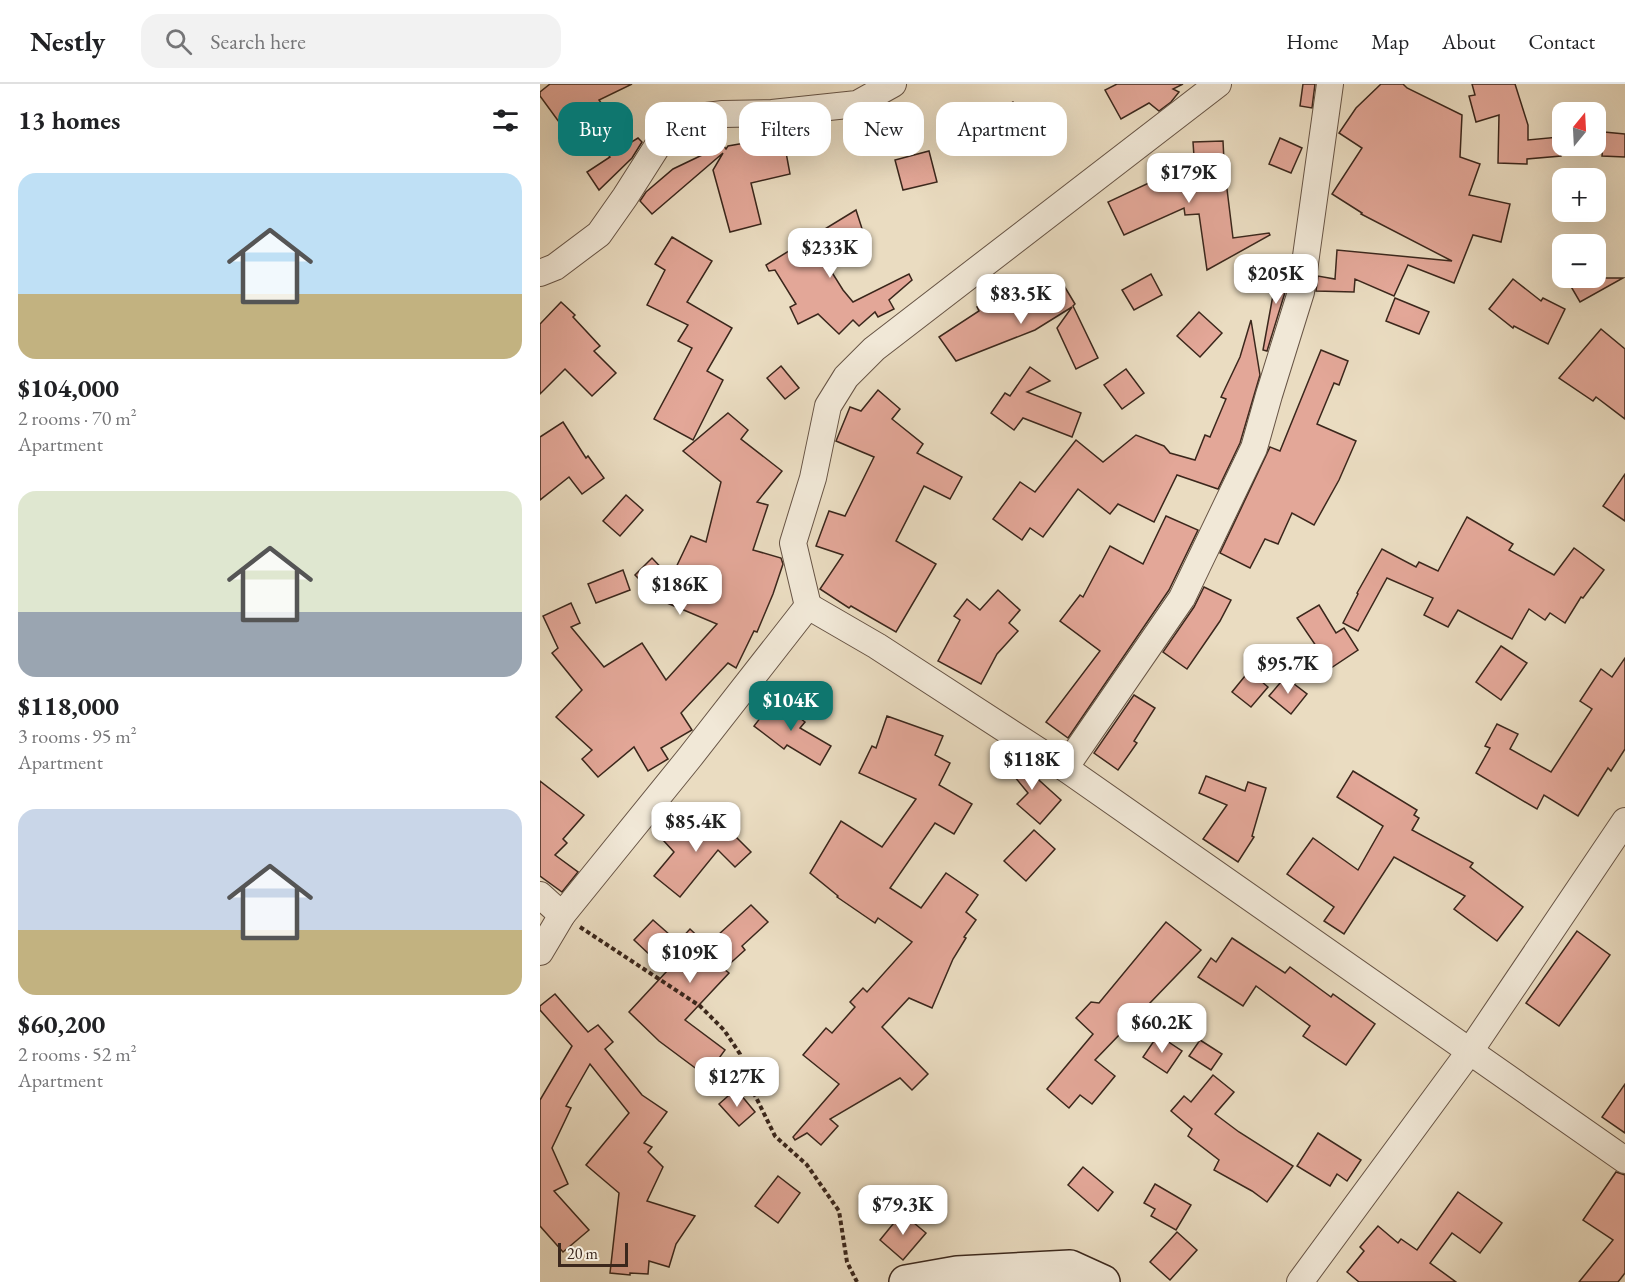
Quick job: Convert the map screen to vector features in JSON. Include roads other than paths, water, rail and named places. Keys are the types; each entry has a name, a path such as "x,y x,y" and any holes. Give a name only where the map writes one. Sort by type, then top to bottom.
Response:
{"street":[{"path":"540,273 555,267 599,234 674,120 723,114 772,114 857,104 893,84"},
{"path":"1218,84 874,350 846,377 828,405 813,478 793,543 808,606 877,646 1065,768 1625,1160"},
{"path":"1065,768 1182,598 1254,448 1301,292 1330,84"},
{"path":"540,952 562,915 808,606"},
{"path":"1300,1282 1470,1051 1625,821"},
{"path":"540,895 562,915"},
{"path":"906,1282 957,1274 1070,1267 1102,1282"}]}
